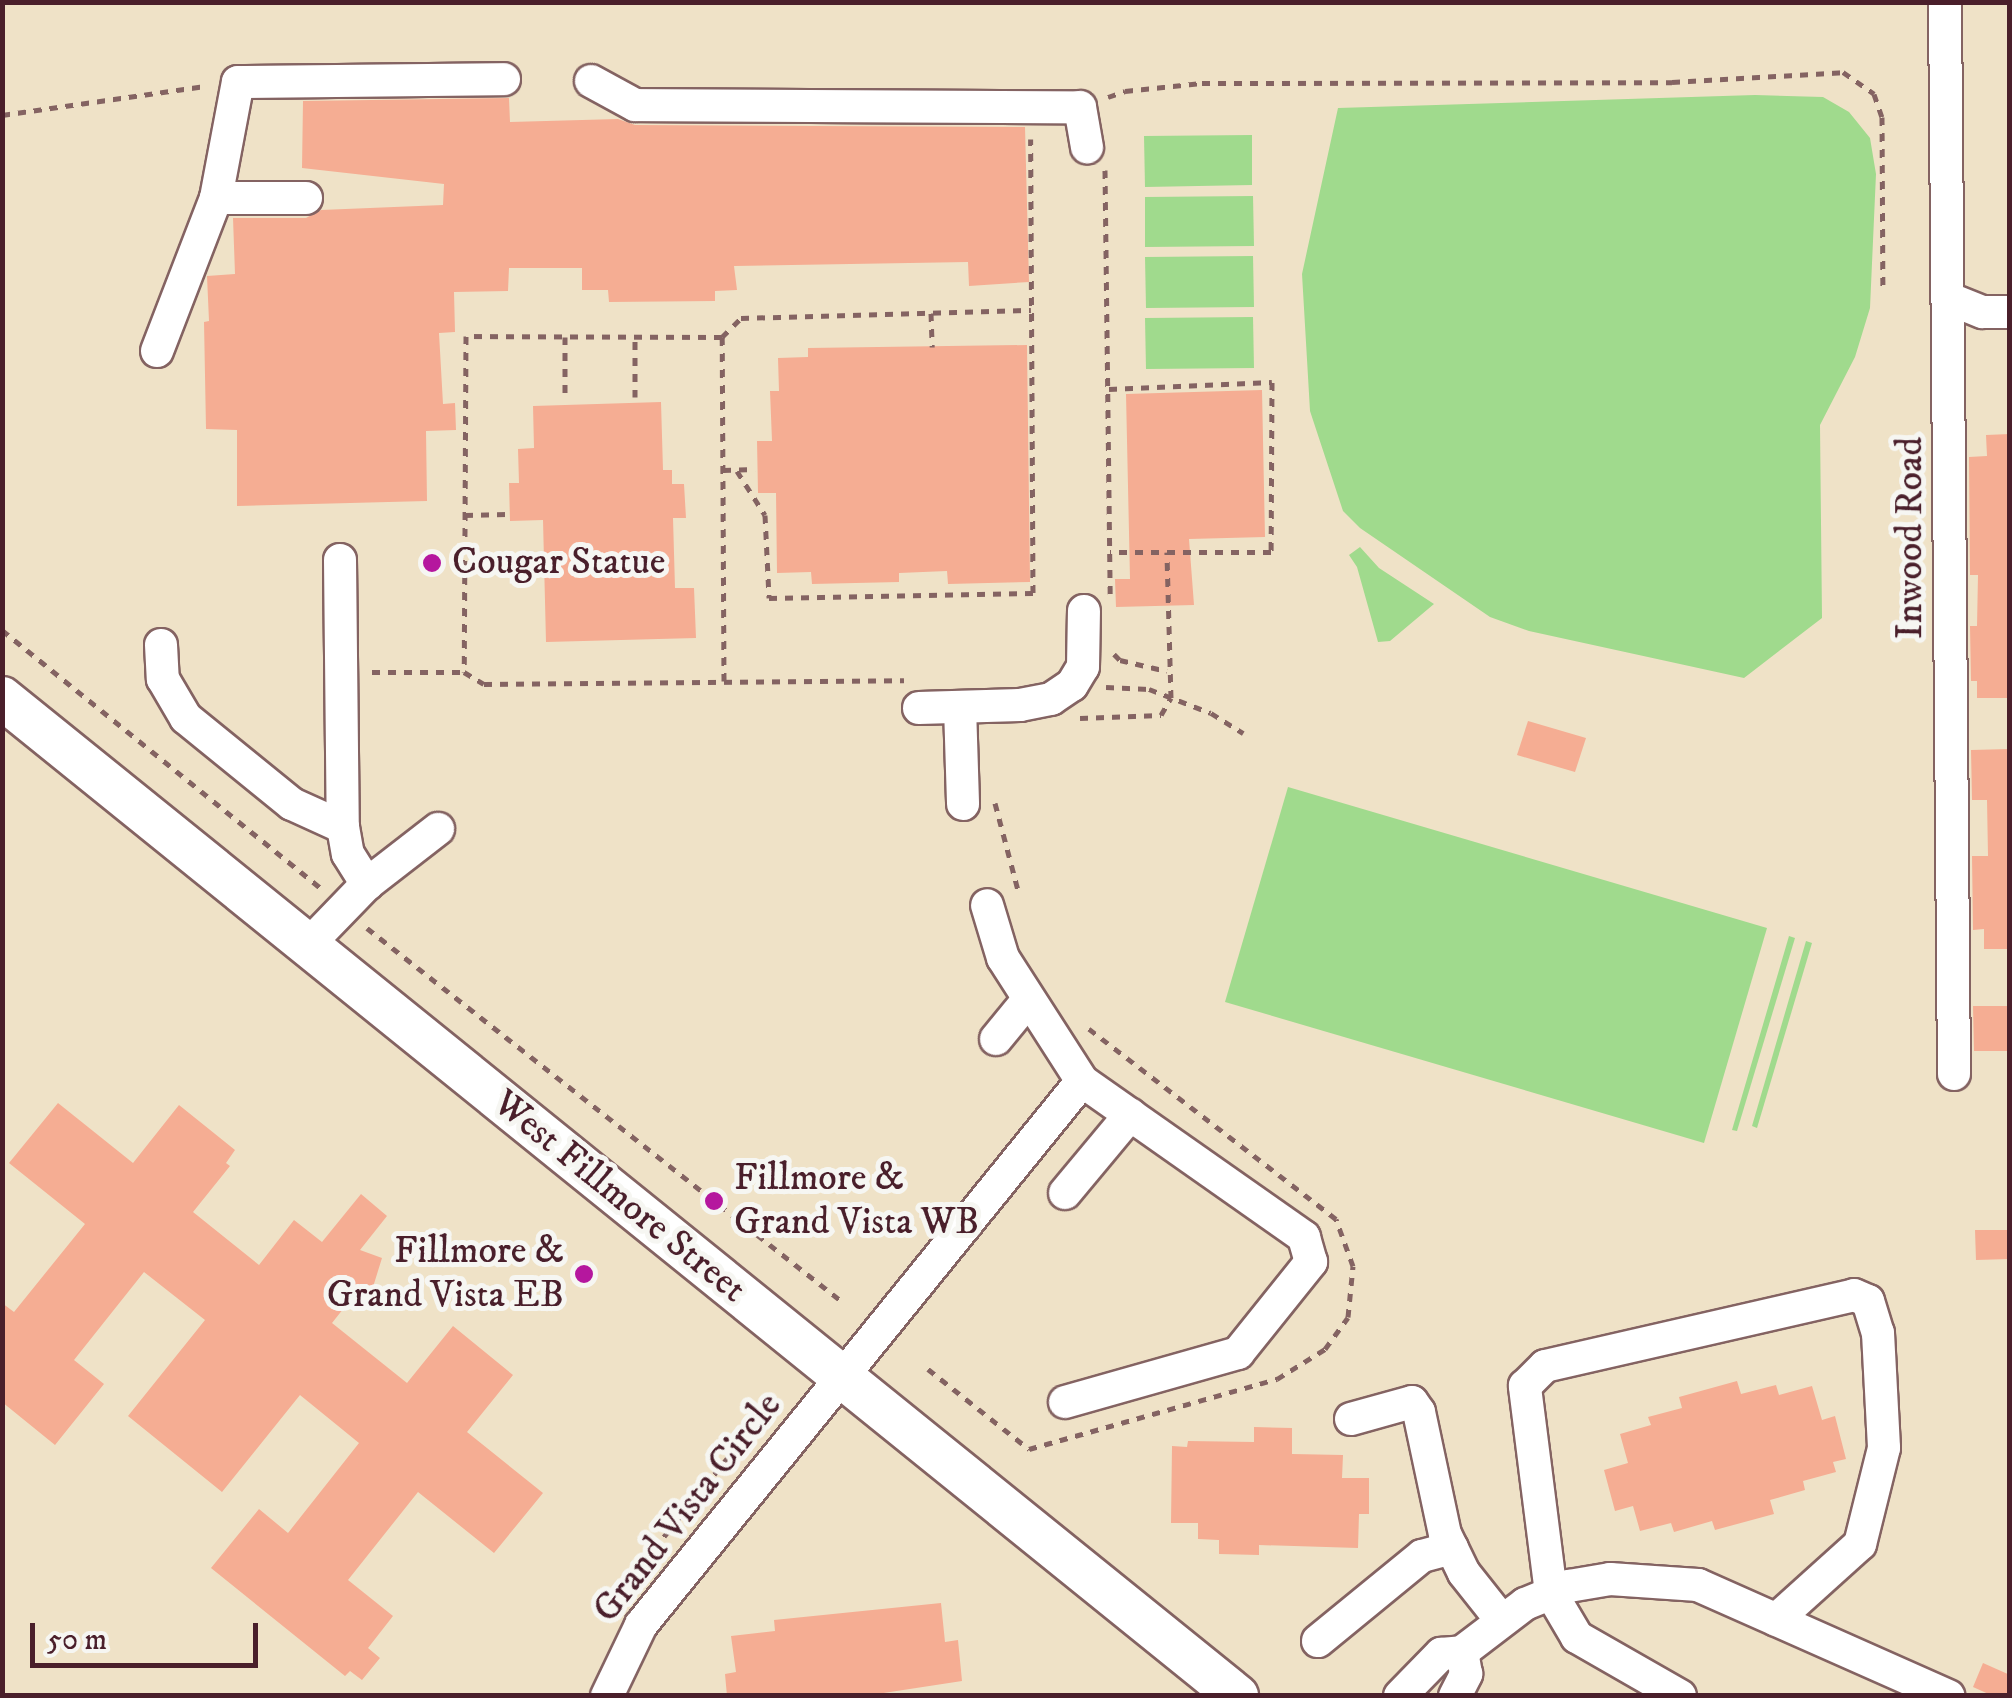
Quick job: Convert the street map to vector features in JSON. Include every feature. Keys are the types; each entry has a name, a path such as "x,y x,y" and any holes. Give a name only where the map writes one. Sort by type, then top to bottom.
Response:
{"main road":[{"name":"West Fillmore Street","path":"2,698 1237,1696"}],"street":[{"name":"Inwood Road","path":"1945,2 1954,1074"},
{"path":"157,351 216,198 238,82 504,80"},
{"path":"591,81 634,105 1080,108 1096,152"},
{"path":"216,198 306,198"},
{"path":"1950,299 1983,312 2010,312"},
{"path":"340,560 344,827 356,896"},
{"path":"921,694 960,707 1020,705 1051,699 1071,702 1097,611"},
{"path":"161,645 163,679 186,718 292,804 344,827"},
{"path":"960,707 978,801"},
{"path":"308,945 356,896 438,829"},
{"path":"988,905 1004,958 1082,1081 1304,1237 1311,1262 1238,1353 1140,1368 1064,1402"},
{"path":"996,1039 1028,1000"},
{"name":"Grand Vista Circle","path":"607,1696 642,1625 1082,1081"},
{"path":"1065,1193 1130,1114"},
{"path":"1680,1696 1577,1637 1551,1594 1525,1386 1544,1366 1854,1294 1868,1301 1878,1333 1884,1448 1860,1544 1776,1620"},
{"path":"1352,1419 1412,1402 1419,1412 1452,1548 1464,1572 1502,1622"},
{"path":"1318,1641 1422,1556 1452,1548"},
{"path":"1400,1696 1441,1654 1462,1652 1525,1604 1610,1579 1652,1579 1698,1586 1776,1620 1890,1679 1948,1696"},
{"path":"1454,1696 1466,1674 1462,1652"}],"path":[{"path":"1080,108 1124,90 1202,83 1672,82 1843,72 1874,94 1882,117 1883,288"},
{"path":"2,115 238,82"},
{"path":"738,471 766,515 769,598 1033,594 1031,136 1022,107"},
{"path":"1096,152 1109,389 1110,552 1097,611"},
{"path":"464,672 466,336 722,337 741,318 1031,310"},
{"path":"931,312 932,347"},
{"path":"565,336 565,398"},
{"path":"634,397 635,337"},
{"path":"722,337 724,681"},
{"path":"1109,389 1272,382 1272,552 1110,552"},
{"path":"724,470 755,468"},
{"path":"465,515 508,514"},
{"path":"1071,702 1160,714 1171,698 1167,552"},
{"path":"2,630 356,896 382,942 840,1300"},
{"path":"1110,650 1120,660 1168,671"},
{"path":"366,672 464,672 484,684 724,681 921,694"},
{"path":"1071,702 1148,689 1211,712 1243,733"},
{"path":"978,801 1021,904"},
{"path":"928,1369 1028,1449 1277,1379 1325,1349 1348,1317 1353,1266 1336,1220 1104,1044 1081,1022"}],"green space":[{"path":"1755,95 1823,97 1849,112 1870,138 1876,174 1870,308 1855,357 1820,425 1822,618 1744,678 1529,631 1490,617 1360,528 1343,511 1310,411 1302,274 1338,108"},
{"path":"1252,135 1252,185 1145,187 1144,136"},
{"path":"1253,196 1254,246 1145,247 1145,197"},
{"path":"1253,256 1254,307 1146,308 1145,257"},
{"path":"1253,317 1254,368 1146,369 1145,318"},
{"path":"1360,547 1379,568 1434,604 1390,641 1378,642 1357,567 1349,555"},
{"path":"1288,787 1767,928 1704,1143 1225,1002"},
{"path":"1789,936 1795,938 1737,1131 1732,1130"},
{"path":"1806,941 1812,943 1757,1128 1752,1126"}],"building":[{"path":"509,98 510,122 618,119 635,125 1025,127 1029,282 969,286 968,262 734,266 737,290 715,291 715,301 609,302 608,290 582,290 582,268 509,268 508,291 454,292 455,332 439,333 443,404 455,403 456,430 426,431 427,501 237,506 237,430 206,429 204,322 209,321 207,276 235,274 233,218 306,218 321,210 443,205 444,184 302,168 303,101"},
{"path":"1027,345 1030,582 948,584 947,571 899,573 899,582 812,584 811,572 777,573 776,493 758,493 757,441 772,441 770,391 779,391 778,358 808,357 808,348"},
{"path":"1262,390 1265,537 1189,539 1194,605 1116,607 1115,579 1130,579 1126,394"},
{"path":"661,402 663,470 672,470 672,484 684,484 686,518 673,518 675,588 694,588 696,638 546,642 543,520 510,521 509,483 519,483 518,449 534,448 533,406"},
{"path":"2010,434 2010,698 1977,698 1977,681 1971,681 1970,626 1977,626 1978,575 1970,575 1969,457 1987,456 1986,435"},
{"path":"1528,721 1586,738 1575,772 1517,755"},
{"path":"2010,749 2010,949 1984,949 1984,929 1973,930 1972,856 1988,856 1987,800 1972,800 1971,750"},
{"path":"1973,1006 2010,1006 2010,1051 1974,1051"},
{"path":"58,1103 133,1163 179,1105 235,1150 226,1163 230,1166 193,1212 259,1265 294,1220 322,1242 361,1194 387,1216 360,1250 382,1258 373,1287 363,1284 332,1323 407,1383 453,1326 513,1375 467,1432 543,1493 494,1553 418,1492 348,1580 393,1616 368,1648 380,1658 362,1680 350,1671 345,1676 211,1568 259,1509 288,1533 359,1443 300,1395 222,1492 128,1416 205,1320 144,1272 74,1360 104,1384 55,1445 2,1402 2,1303 14,1312 85,1224 9,1163"},
{"path":"1975,1230 2010,1230 2010,1259 1976,1260"},
{"path":"1737,1381 1741,1394 1776,1385 1779,1395 1812,1386 1822,1420 1835,1416 1846,1459 1833,1462 1836,1472 1803,1481 1805,1490 1770,1500 1774,1514 1715,1530 1712,1521 1674,1532 1671,1523 1640,1531 1633,1506 1615,1511 1604,1470 1628,1463 1620,1434 1651,1425 1648,1417 1682,1408 1679,1397"},
{"path":"1254,1427 1292,1428 1292,1454 1343,1455 1342,1478 1369,1478 1369,1514 1359,1514 1358,1548 1259,1545 1259,1555 1219,1554 1219,1540 1198,1539 1198,1523 1171,1523 1172,1446 1187,1447 1188,1441 1254,1442"},
{"path":"941,1603 945,1642 958,1640 962,1681 864,1696 727,1696 725,1674 736,1672 731,1636 775,1631 774,1620"},
{"path":"1983,1663 2010,1675 2010,1696 1993,1696 1973,1687"}],"place":[{"name":"Cougar Statue","path":"432,563"},
{"name":"Fillmore & Grand Vista WB","path":"714,1201"},
{"name":"Fillmore & Grand Vista EB","path":"584,1274"}]}
